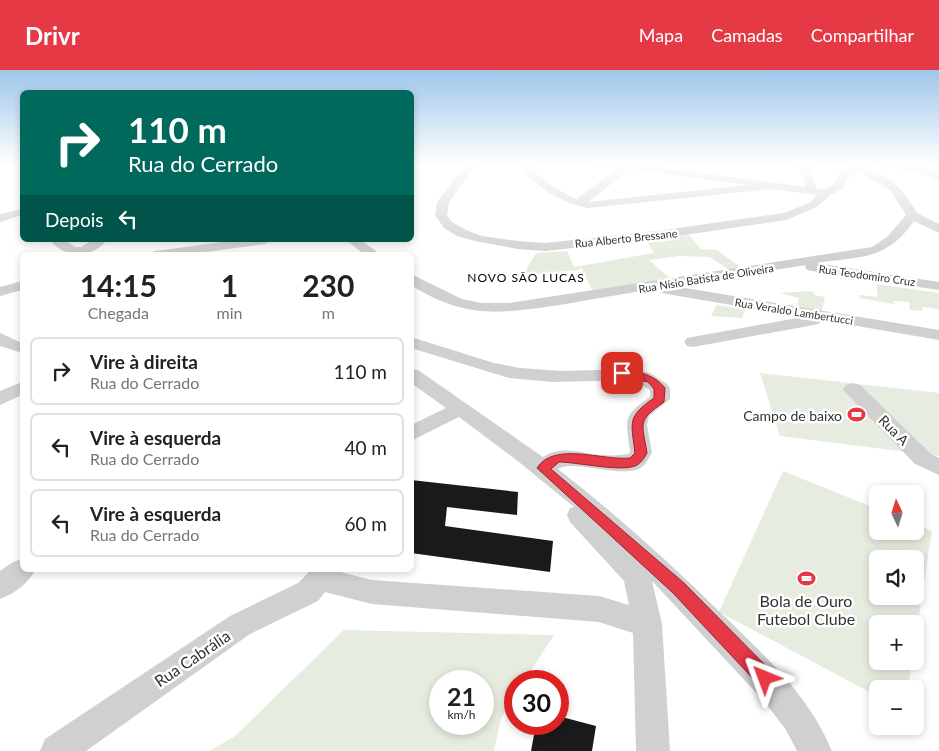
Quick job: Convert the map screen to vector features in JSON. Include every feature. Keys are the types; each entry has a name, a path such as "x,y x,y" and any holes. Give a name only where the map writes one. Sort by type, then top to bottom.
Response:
{"street":[{"name":"Rua Alberto Bressane","path":"448,196 440,208 440,214 445,222 461,233 492,242 526,247 545,247 657,236 760,222 802,210 813,205 823,196"},
{"path":"563,196 578,204 599,205 682,196"},
{"path":"578,204 589,196"},
{"path":"902,196 912,215 939,229"},
{"path":"0,218 20,213"},
{"name":"Rua Nísio Batista de Oliveira","path":"414,280 438,295 475,308 509,308 876,250 886,246 895,238 912,215"},
{"path":"59,242 74,252"},
{"path":"78,252 98,242"},
{"path":"176,252 248,242"},
{"path":"355,242 370,252"},
{"name":"Rua Teodomiro Cruz","path":"795,264 939,286"},
{"name":"Rua Veraldo Lambertucci","path":"650,287 939,335"},
{"path":"693,342 815,320 823,316"},
{"path":"0,338 10,345 20,348"},
{"path":"414,343 500,370 557,376 622,373 652,380 660,388 660,399 640,413 637,425 641,453 634,462 611,463 574,458 557,458 543,468"},
{"path":"414,376 543,468 678,588 784,699 802,725 815,751"},
{"path":"0,399 20,389"},
{"name":"Rua A","path":"853,389 923,459 939,467"},
{"path":"414,432 459,409"},
{"path":"573,509 637,576 647,624 653,751"},
{"path":"0,587 20,572"},
{"path":"324,574 372,592 599,609 647,624"},
{"name":"Rua Cabrália","path":"57,751 240,626 308,592 324,574"}],"shaded area":[{"path":"689,235 701,249 717,250 742,268 729,270 710,257 678,256 649,260 674,282 594,294 581,268 579,270 523,275 536,253 567,251 574,267 654,253 646,240"},
{"path":"876,284 939,293 939,309 923,307 921,311 910,310 909,302 894,301 894,304 859,298 859,295 878,297"},
{"path":"814,292 814,295 825,297 821,314 796,310 799,298 780,293"},
{"path":"717,305 745,310 742,318 711,316"},
{"name":"Campo de baixo","path":"760,373 939,393 939,456 780,436"},
{"name":"Bola de Ouro Futebol Clube","path":"783,471 869,506 869,540 924,540 924,528 932,531 924,584 924,550 869,550 869,605 921,605 919,615 869,615 869,670 911,670 909,680 869,680 869,692 719,612"},
{"path":"344,630 554,635 531,670 504,670 504,713 501,718 494,751 209,751 234,737"}],"building":[{"path":"414,480 518,492 517,515 447,507 445,526 553,541 550,572 414,553"},
{"path":"569,719 596,726 592,751 531,751 534,735 569,735"}],"place":[{"name":"Campo de baixo","path":"856,415"},
{"name":"Bola de Ouro Futebol Clube","path":"806,578"}],"district":[{"name":"NOVO SÃO LUCAS","path":"526,277"}],"route":[{"path":"622,373 652,380 660,388 660,399 640,413 637,425 641,453 634,462 619,464 574,458 557,458 543,468 678,588 765,678"}]}
